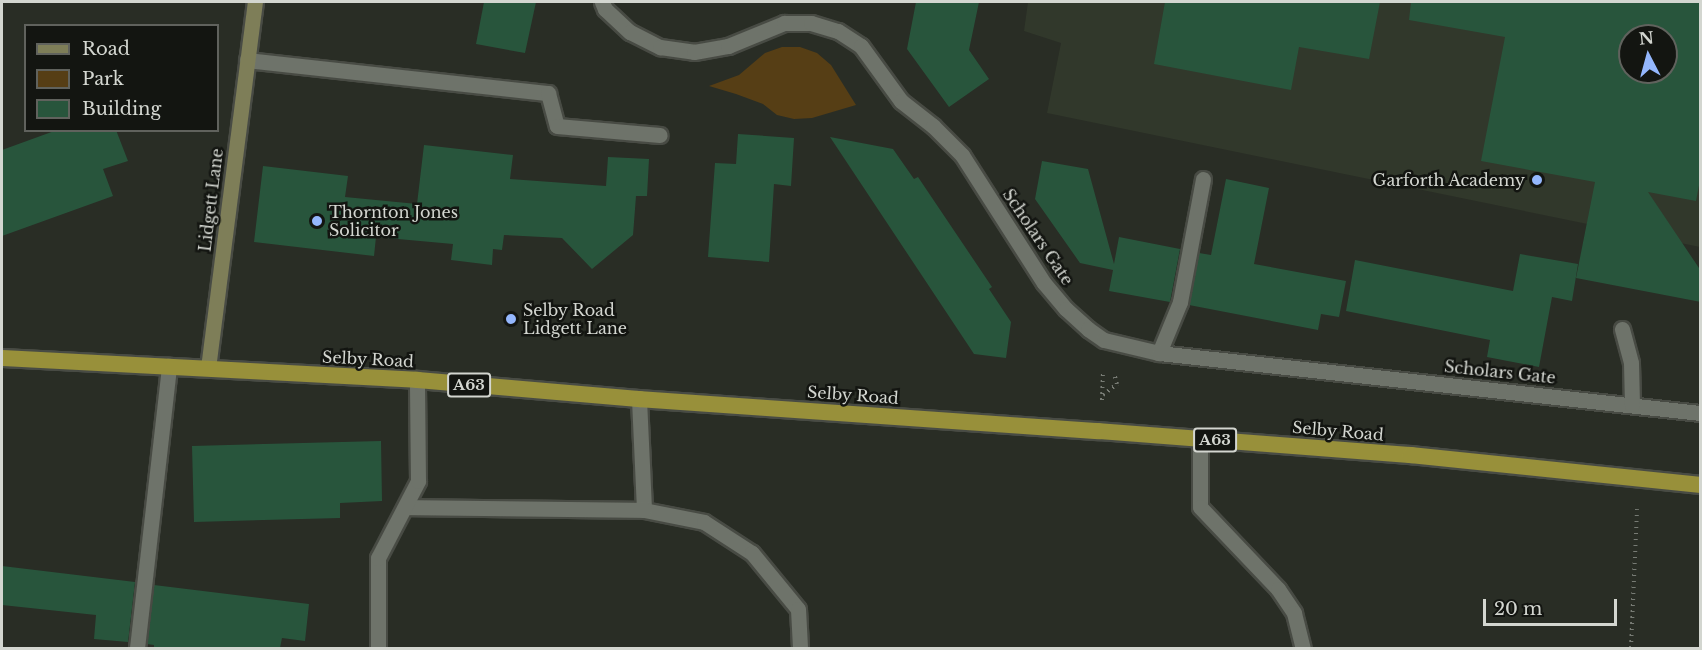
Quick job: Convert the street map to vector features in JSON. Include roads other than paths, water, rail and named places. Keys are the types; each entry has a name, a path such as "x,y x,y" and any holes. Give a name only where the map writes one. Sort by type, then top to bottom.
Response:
{"highway":[{"name":"Selby Road","path":"2,358 417,380 639,399 1200,438 1411,455 1701,485"}],"main road":[{"name":"Lidgett Lane","path":"208,368 255,2"}],"street":[{"name":"Scholars Gate","path":"602,2 605,9 630,32 660,47 694,52 728,45 784,22 811,23 838,31 861,46 901,101 933,126 963,155 1044,283 1088,330 1104,340 1159,352 1701,413"},
{"path":"247,60 548,93 557,126 660,135"},
{"path":"1159,352 1180,302 1203,179"},
{"path":"1622,329 1630,363 1632,405"},
{"path":"137,648 169,366"},
{"path":"378,648 378,558 418,481 417,380"},
{"path":"639,399 644,510"},
{"path":"1200,438 1200,507 1278,589 1294,613 1303,648"},
{"path":"406,507 644,510 704,522 752,553 798,609 800,648"}],"place":[{"name":"Garforth Academy","path":"1537,180"},
{"name":"Thornton Jones Solicitor","path":"317,221"},
{"name":"Selby Road Lidgett Lane","path":"511,319"}]}
